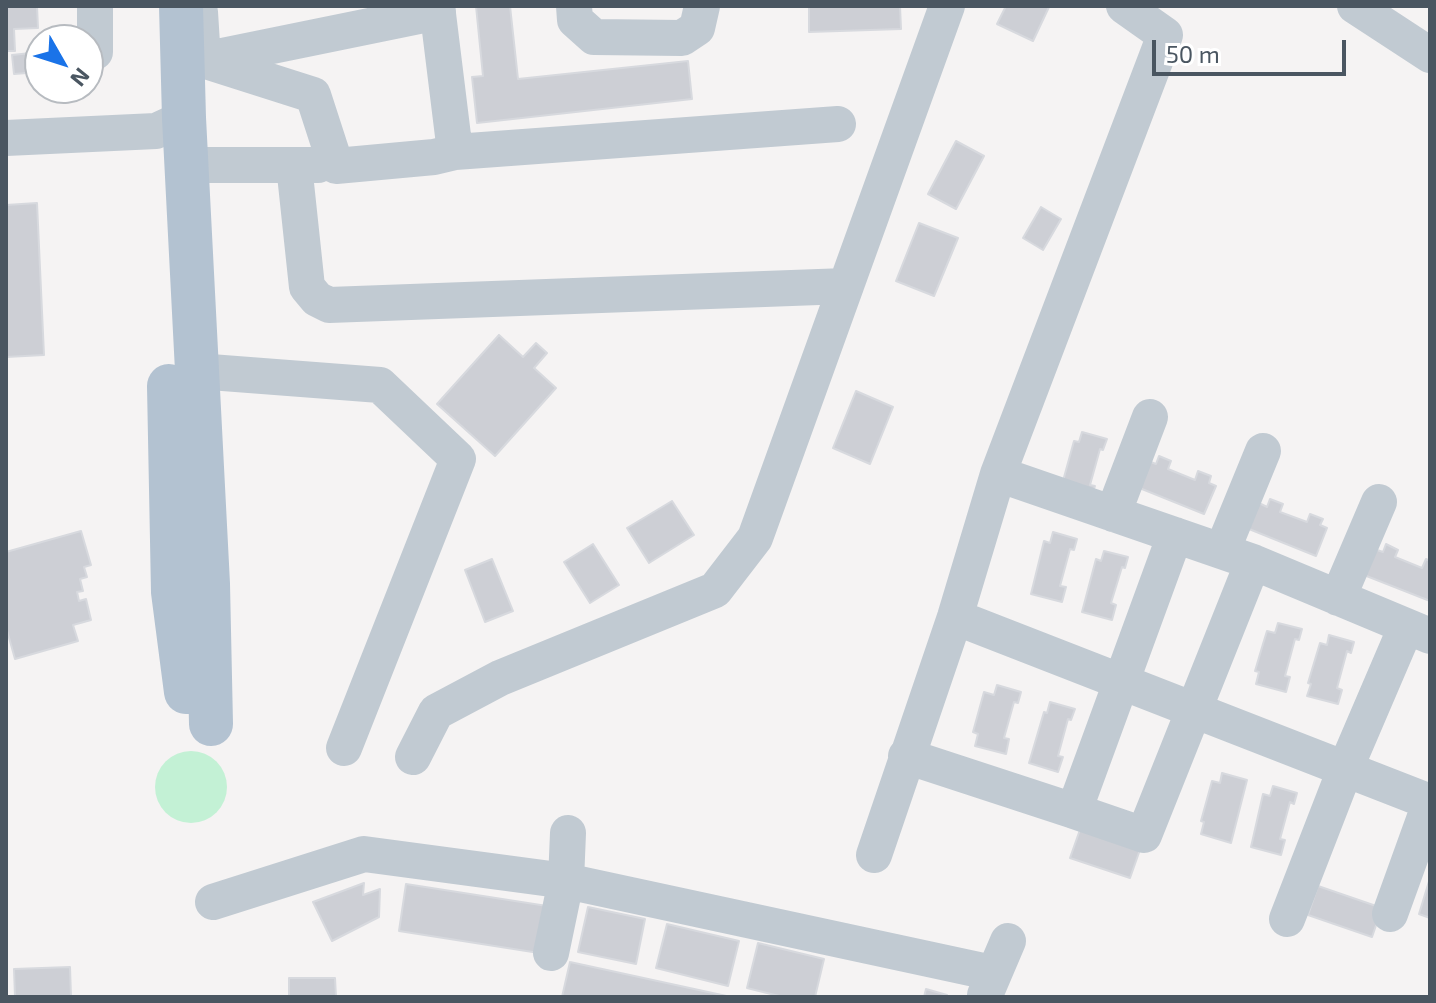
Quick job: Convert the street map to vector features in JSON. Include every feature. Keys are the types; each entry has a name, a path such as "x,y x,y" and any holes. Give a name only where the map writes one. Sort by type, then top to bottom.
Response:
{"main road":[{"path":"152,6 170,125 186,165 208,584 201,723 173,592 169,367 170,125 181,6"}],"street":[{"path":"200,6 203,60"},
{"path":"574,6 575,20 594,37 682,38 697,28 702,6"},
{"path":"413,757 436,712 500,678 715,590 755,538 947,6"},
{"path":"874,855 955,617 998,474 1165,35 1124,6"},
{"path":"1355,6 1430,55"},
{"path":"203,60 437,9 455,152"},
{"path":"203,60 313,95 336,166"},
{"path":"186,165 336,166 434,157 455,152 838,124"},
{"path":"6,138 170,125"},
{"path":"294,165 307,287 317,299 329,305 846,286"},
{"path":"197,371 380,385 458,459 344,748"},
{"path":"1113,514 1150,417"},
{"path":"906,756 1144,835 1193,709 1238,556 1263,451"},
{"path":"998,474 1238,556 1418,631 1346,767 1287,919"},
{"path":"1338,598 1379,502"},
{"path":"1074,811 1175,535"},
{"path":"955,617 1346,767 1430,803 1390,914"},
{"path":"551,953 566,881 568,833"},
{"path":"213,902 364,854 566,881 988,985 1008,941"}],"green space":[{"path":"191,751 211,757 221,767 227,787 221,807 211,817 191,823 171,817 161,807 155,787 161,767 171,757"}],"building":[{"path":"6,6 37,6 38,24 24,24 24,29 14,29 15,51 6,51"},
{"path":"476,6 510,6 518,79 688,61 692,99 477,123 472,77 483,76"},
{"path":"809,6 900,6 901,29 809,32"},
{"path":"1006,6 1049,7 1033,41 997,24"},
{"path":"24,54 24,73 14,74 12,55"},
{"path":"956,141 984,156 956,209 928,194"},
{"path":"37,203 44,355 6,357 6,205"},
{"path":"1041,207 1061,219 1043,250 1023,238"},
{"path":"919,223 958,238 934,296 896,281"},
{"path":"499,335 523,357 536,343 547,353 534,368 556,388 495,456 437,404"},
{"path":"856,391 893,407 870,464 833,448"},
{"path":"1082,432 1107,439 1103,450 1100,449 1090,485 1095,486 1090,501 1063,481 1074,441 1079,442"},
{"path":"1159,456 1171,461 1168,469 1195,480 1198,471 1211,476 1209,483 1216,486 1204,514 1137,487 1148,461 1156,464"},
{"path":"1270,499 1283,504 1280,512 1307,522 1310,514 1323,519 1320,525 1327,528 1316,556 1249,529 1259,503 1267,507"},
{"path":"672,501 694,535 649,563 627,528"},
{"path":"81,531 91,565 84,567 87,577 80,579 83,591 77,592 79,601 86,599 91,620 73,625 78,641 15,659 6,627 6,552"},
{"path":"1053,532 1077,539 1074,550 1070,549 1060,586 1066,587 1062,602 1031,594 1044,541 1050,543"},
{"path":"593,544 619,585 590,603 564,562"},
{"path":"1386,544 1398,550 1395,557 1422,568 1426,559 1430,561 1430,601 1364,575 1374,549 1383,552"},
{"path":"1104,551 1128,557 1111,603 1116,605 1112,620 1082,612 1096,559 1101,561"},
{"path":"492,559 513,611 485,622 465,570"},
{"path":"1278,623 1302,629 1299,640 1295,639 1285,676 1290,677 1286,692 1256,684 1259,672 1255,671 1267,631 1275,633"},
{"path":"1329,635 1354,642 1351,653 1347,651 1337,688 1342,690 1338,704 1307,696 1320,643 1327,645"},
{"path":"997,685 1021,692 1018,703 1014,702 1004,738 1009,739 1006,754 975,746 978,734 973,732 984,692 994,695"},
{"path":"1050,702 1075,709 1071,720 1068,719 1058,756 1063,757 1058,772 1029,763 1044,712 1047,713"},
{"path":"1222,773 1247,780 1231,843 1201,834 1204,822 1201,821 1212,781 1220,783"},
{"path":"1273,786 1297,793 1294,804 1290,802 1280,839 1285,840 1281,855 1251,847 1263,794 1270,796"},
{"path":"1082,824 1142,844 1130,878 1070,858"},
{"path":"1430,878 1430,918 1419,914"},
{"path":"364,883 363,895 380,889 379,917 332,941 313,902"},
{"path":"406,884 547,906 539,953 399,931"},
{"path":"1318,886 1382,908 1372,937 1308,915"},
{"path":"588,907 645,919 636,964 578,952"},
{"path":"667,924 739,941 728,986 656,968"},
{"path":"758,943 824,959 815,997 783,997 747,988"},
{"path":"570,962 731,997 562,997"},
{"path":"70,967 71,997 15,997 14,969"},
{"path":"289,978 335,978 336,997 289,997"},
{"path":"926,989 947,995 947,997 924,997"}]}
